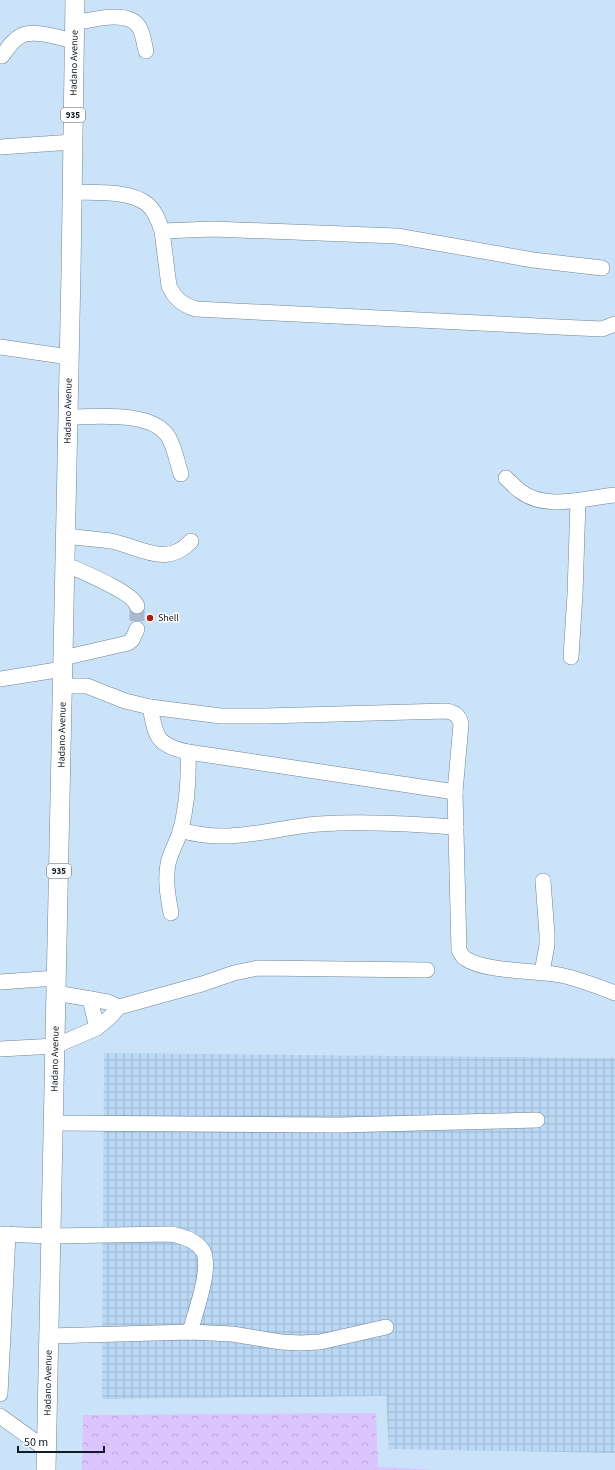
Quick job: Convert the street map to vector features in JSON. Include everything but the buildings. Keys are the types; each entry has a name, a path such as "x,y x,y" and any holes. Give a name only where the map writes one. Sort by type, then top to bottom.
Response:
{"main road":[{"name":"Hadano Avenue","path":"46,1470 70,357 75,0"}],"street":[{"path":"2,56 14,41 24,34 74,32 115,17 134,21 140,28 146,51"},
{"path":"0,147 73,142"},
{"path":"72,192 120,194 140,199 148,204 155,214 162,231 169,286 173,294 186,306 196,309 572,328 602,329 615,324"},
{"path":"162,231 213,229 397,236 533,260 602,268"},
{"path":"0,347 70,357"},
{"path":"68,417 130,417 143,419 153,423 162,430 169,439 181,474"},
{"path":"506,478 519,491 534,498 556,502 578,501 615,495"},
{"path":"571,657 578,501"},
{"path":"66,536 113,542 156,554 166,555 179,551 191,541"},
{"path":"65,564 122,591 133,599 137,606"},
{"path":"0,679 63,671 128,643 132,640 137,629"},
{"path":"63,671 87,686 125,701 150,707 221,716 453,712 460,718 461,724 455,792 459,950 462,956 473,962 492,967 542,972 578,980 615,993"},
{"path":"150,707 155,730 159,739 165,745 173,749 455,792"},
{"path":"171,913 166,881 170,854 180,830 188,783 188,752"},
{"path":"180,830 199,835 220,837 256,834 296,826 337,823 392,823 456,827"},
{"path":"542,972 547,945 543,881"},
{"path":"0,1049 55,1046 97,1028 110,1017 118,1007 202,984 234,973 258,968 427,970"},
{"path":"0,982 56,986 90,999 108,1002 118,1007"},
{"path":"90,999 97,1028"},
{"path":"54,1123 340,1125 537,1120"},
{"path":"0,1394 4,1234 51,1236 170,1234 181,1236 197,1245 202,1250 206,1266 205,1278 190,1332"},
{"path":"49,1336 190,1332 232,1334 281,1342 300,1343 326,1341 386,1327"},
{"path":"0,1416 47,1450"}],"shaded area":[{"path":"104,1053 615,1058 615,1453 389,1449 386,1396 102,1399"}],"green space":[{"path":"376,1413 378,1467 436,1470 82,1470 83,1415"}],"tunnel":[{"path":"137,606 137,629"}],"place":[{"name":"Shell","path":"150,618"}]}
